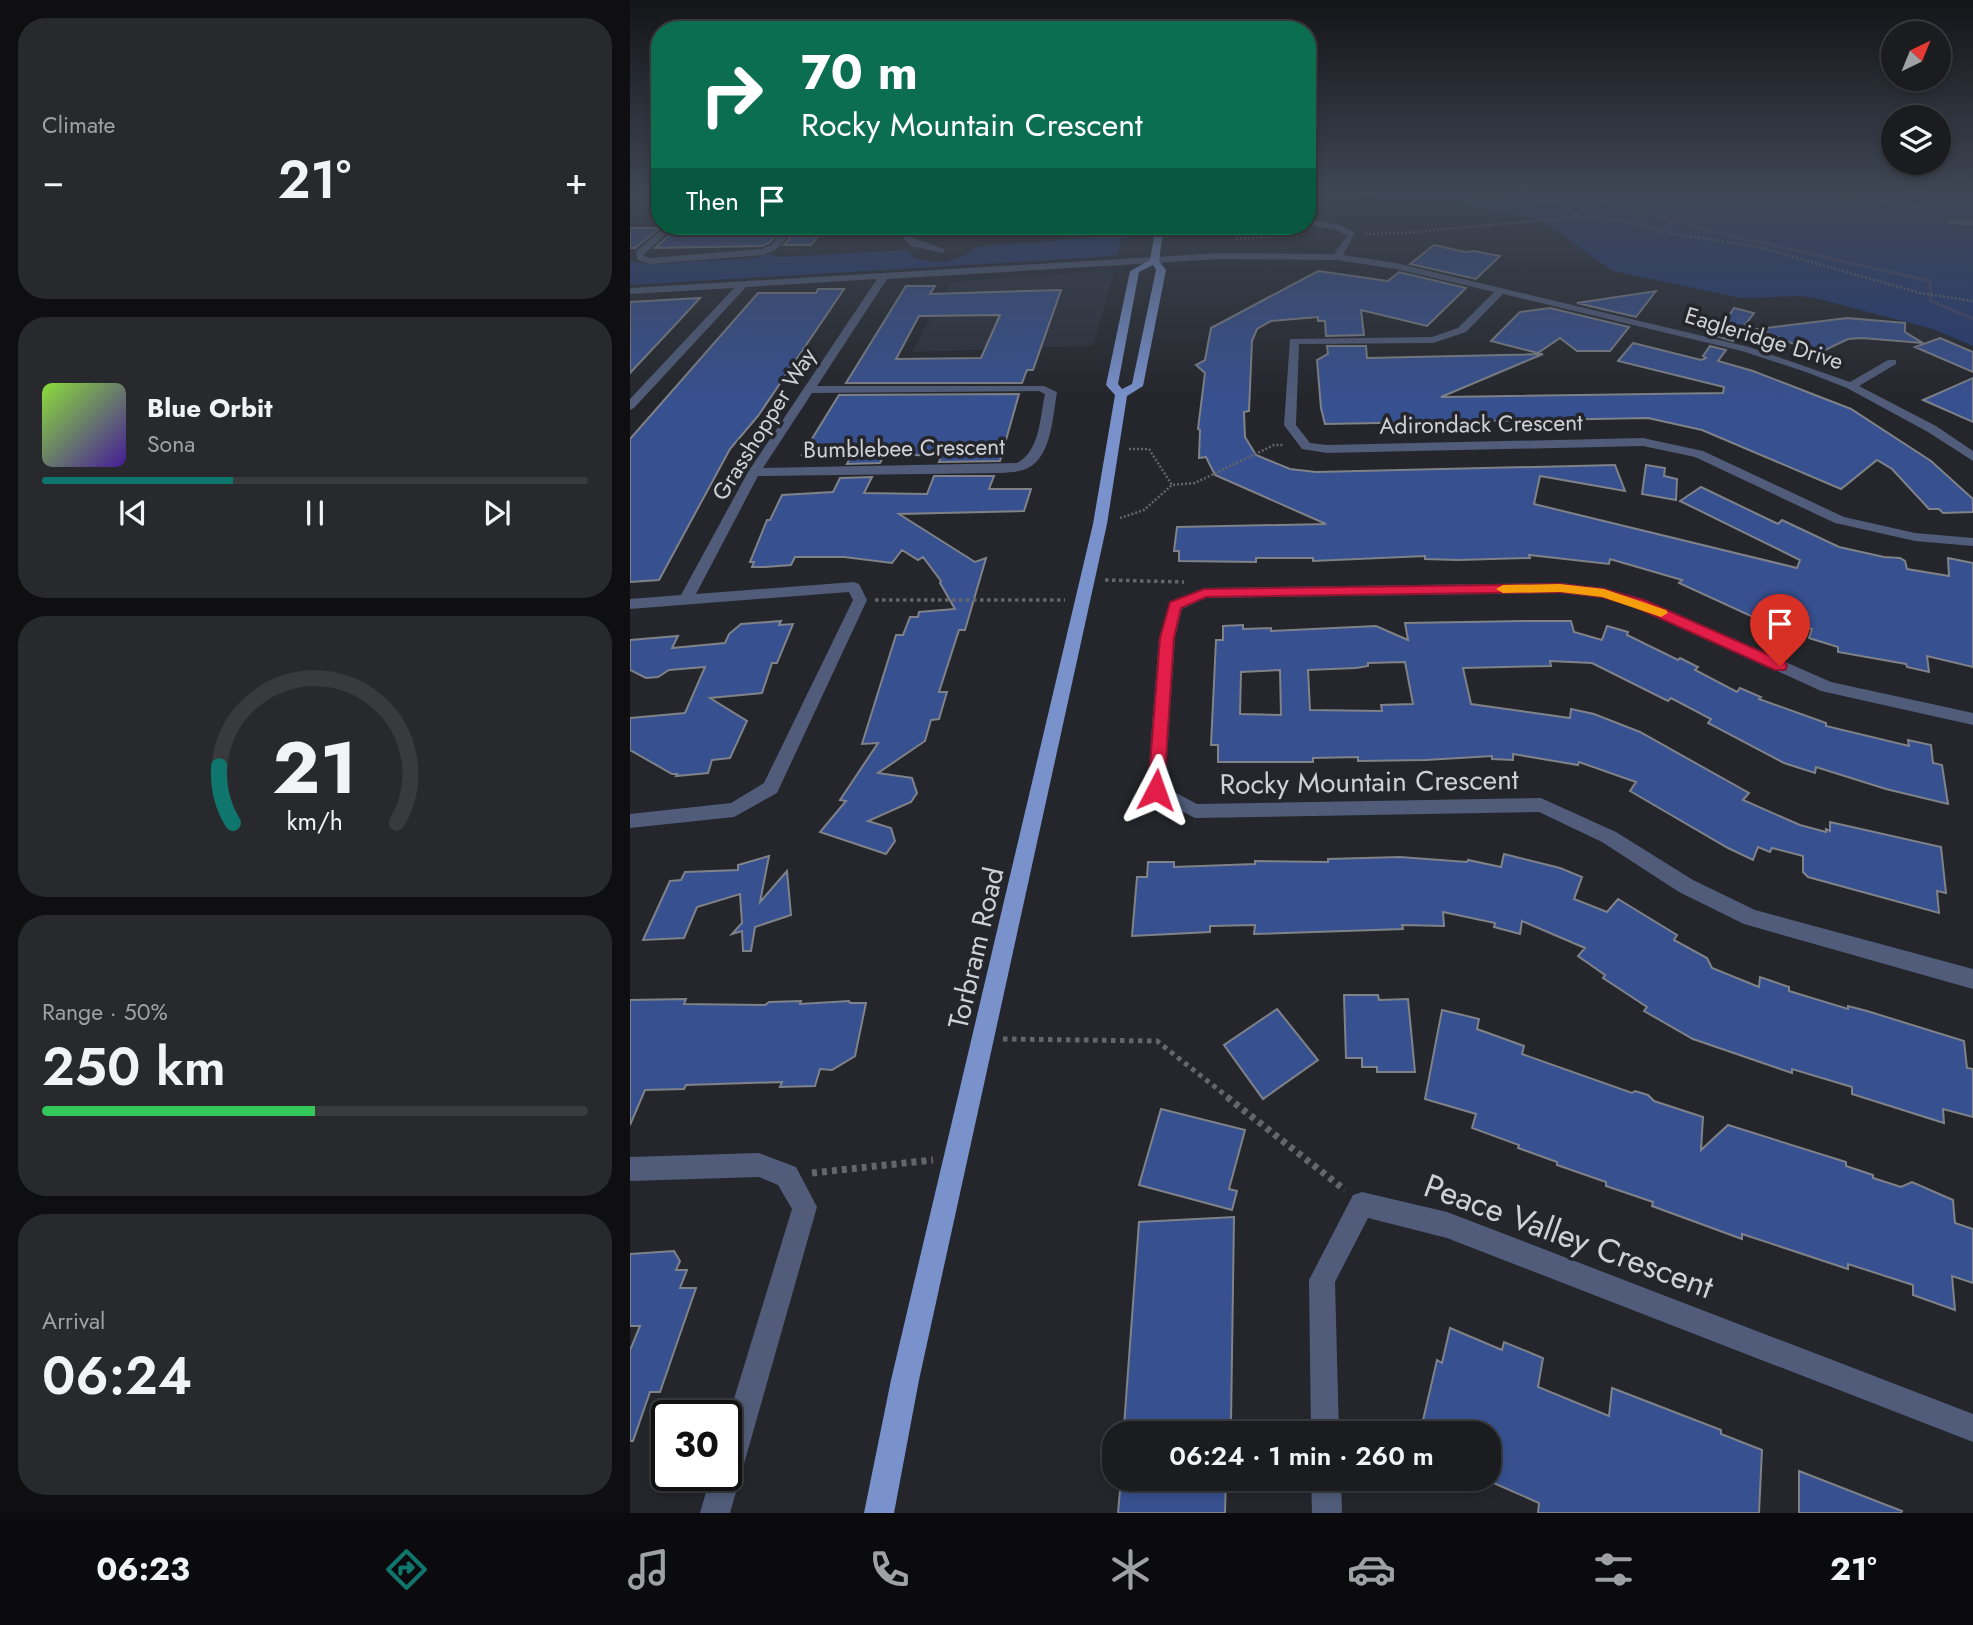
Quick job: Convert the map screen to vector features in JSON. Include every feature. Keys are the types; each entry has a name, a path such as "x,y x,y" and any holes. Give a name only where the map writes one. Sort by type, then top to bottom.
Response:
{"main road":[{"name":"Torbram Road","path":"1121,394 1112,385 1135,271 1153,262"},
{"name":"Torbram Road","path":"1121,394 1137,386 1161,270 1154,262"},
{"name":"Torbram Road","path":"879,1513 905,1380 985,1039 1100,524 1121,394"}],"street":[{"name":"Eagleridge Drive","path":"630,291 1142,262"},
{"name":"Eagleridge Drive","path":"1367,262 1396,266 1745,349 1851,386 1933,429 1973,457"},
{"name":"Grasshopper Way","path":"686,599 754,472 885,275"},
{"path":"630,406 743,284"},
{"path":"1306,446 1290,425 1294,341 1433,340 1462,330 1500,292"},
{"path":"1851,386 1892,362"},
{"name":"Bumblebee Crescent","path":"754,472 1001,469 1024,465 1032,460 1042,438 1051,392 1040,388 808,390"},
{"name":"Adirondack Crescent","path":"1306,446 1327,449 1643,442 1699,454 1840,520 1916,537 1973,542"},
{"path":"630,604 853,587 860,600 771,788 734,810 630,821"},
{"name":"Rocky Mountain Crescent","path":"1973,719 1827,687 1640,603 1604,593 1560,588 1204,593 1175,606 1169,627 1156,790 1195,811 1541,805 1609,837 1686,886 1751,918 1973,979"},
{"path":"630,1169 759,1165 787,1176 805,1207 742,1421"},
{"path":"1325,1421 1322,1280 1362,1203"},
{"name":"Peace Valley Crescent","path":"1362,1203 1447,1225 1973,1428"},
{"path":"715,1513 721,1491"},
{"path":"1326,1491 1327,1513"}],"path":[{"path":"1809,262 1920,293 1973,301"},
{"path":"1100,524 1144,510 1172,485 1195,482 1274,445 1306,446"},
{"path":"1112,449 1149,449 1172,485"},
{"path":"1087,579 1188,582 1204,593"},
{"path":"860,600 1082,600"},
{"path":"985,1039 1157,1041 1362,1203"},
{"path":"787,1176 956,1157"}],"shaded area":[{"path":"630,262 650,264 692,262 1023,262 630,285"},
{"path":"1600,262 1973,262 1973,346 1933,329 1819,299 1801,296 1741,298 1613,271"},
{"path":"1115,270 1093,346 912,352 950,282"}],"building":[{"path":"1413,262 1494,262 1476,279 1410,264"},
{"path":"1318,271 1388,281 1399,272 1466,288 1427,326 1361,310 1364,335 1326,336 1325,321 1318,321 1318,317 1271,321 1257,329 1252,341 1249,411 1244,412 1245,437 1256,455 1290,469 1316,472 1615,465 1625,491 1540,476 1534,504 1797,568 1800,560 1680,501 1701,487 1778,524 1782,520 1839,547 1900,558 1905,561 1907,569 1949,576 1948,558 1973,563 1973,667 1927,656 1929,672 1907,667 1906,664 1838,652 1838,647 1809,638 1812,629 1782,622 1777,628 1679,583 1682,580 1610,559 1609,564 1529,555 1530,558 1458,560 1425,559 1425,556 1313,561 1313,558 1256,558 1256,562 1179,561 1179,551 1174,551 1177,527 1326,524 1215,475 1206,457 1199,458 1198,429 1205,373 1196,365 1205,360 1211,328"},
{"path":"906,286 935,286 930,294 1061,290 1033,370 1027,370 1022,383 846,383","holes":["1000,315 981,358 896,359 919,316"]},
{"path":"818,289 844,289 758,416 730,449 659,580 630,582 630,439 758,293 816,293"},
{"path":"1656,291 1636,317 1577,303"},
{"path":"700,298 675,325 630,373 630,302"},
{"path":"1550,308 1629,327 1610,351 1577,351 1560,338 1538,353 1491,341 1520,312"},
{"path":"1734,308 1754,313 1733,341 1716,336"},
{"path":"1847,318 1905,323 1905,332 1923,343 1848,339 1817,354 1758,329"},
{"path":"1940,338 1973,352 1973,372 1915,347"},
{"path":"1633,343 1701,360 1706,358 1703,356 1710,346 1726,350 1718,361 1753,371 1851,409 1931,461 1973,499 1973,512 1943,513 1939,509 1929,509 1892,469 1877,460 1841,489 1702,430 1648,418 1325,424 1321,408 1317,360 1328,354 1327,346 1366,346 1367,358 1543,354 1441,397 1723,393 1724,387 1618,361"},
{"path":"1973,378 1973,422 1923,400"},
{"path":"1019,394 1000,461 939,462 942,456 885,454 880,463 847,464 852,454 802,455 839,395"},
{"path":"1646,465 1665,468 1664,476 1677,479 1676,500 1642,494"},
{"path":"934,476 994,476 989,489 1031,489 1024,511 899,514 975,562 986,558 965,630 959,630 939,692 947,692 939,719 931,720 925,741 878,773 912,778 917,793 911,802 868,821 891,828 895,841 886,854 820,832 846,801 840,800 878,743 862,744 896,635 903,635 910,617 918,617 919,612 955,609 941,581 923,557 918,560 902,550 892,563 844,557 795,557 791,565 765,567 752,567 754,562 750,562 767,520 770,520 782,495 833,492 840,478 872,477 864,493 927,494"},
{"path":"781,621 779,625 793,624 777,663 772,663 762,693 710,698 747,721 730,758 712,760 708,773 676,776 677,774 672,774 630,750 630,718 685,713 705,667 669,670 658,677 646,678 630,670 630,640 678,636 672,648 725,643 729,634 741,624"},
{"path":"1571,621 1574,632 1602,640 1607,626 1628,632 1627,635 1698,667 1695,670 1737,692 1740,688 1761,697 1759,699 1826,723 1826,726 1909,746 1908,740 1931,745 1933,763 1942,765 1948,804 1886,789 1816,767 1815,773 1784,763 1708,723 1711,719 1671,698 1668,701 1592,663 1550,661 1551,666 1463,668 1471,704 1570,718 1571,709 1594,714 1640,732 1749,793 1743,800 1800,825 1826,832 1826,829 1830,831 1830,822 1941,847 1946,893 1937,891 1939,913 1808,877 1803,872 1803,856 1772,848 1770,852 1758,847 1753,860 1630,791 1636,782 1579,762 1578,765 1513,754 1513,760 1492,759 1492,756 1426,760 1358,761 1358,757 1313,758 1313,762 1218,762 1218,745 1211,745 1216,640 1223,640 1223,626 1243,625 1243,629 1271,628 1271,631 1376,626 1408,640 1405,623","holes":["1405,662 1413,704 1381,705 1382,711 1310,710 1308,670","1280,670 1281,715 1240,714 1241,672"]},
{"path":"1504,854 1560,868 1582,877 1574,899 1607,912 1618,899 1677,935 1674,940 1707,958 1712,968 1759,987 1760,977 1789,987 1789,991 1848,1009 1848,1006 1867,1011 1964,1041 1967,1068 1973,1069 1973,1117 1943,1109 1944,1123 1852,1094 1852,1087 1792,1069 1792,1073 1693,1039 1644,1011 1647,1007 1603,978 1605,975 1578,956 1585,948 1522,921 1520,934 1494,927 1495,923 1443,912 1444,926 1402,925 1403,929 1254,934 1255,925 1210,926 1210,932 1132,936 1137,877 1147,877 1148,862 1174,862 1174,867 1255,864 1255,861 1328,862 1328,859 1400,857 1468,860 1501,867"},
{"path":"769,856 760,902 787,871 791,915 755,927 751,951 743,951 742,931 732,934 742,923 740,894 697,907 684,938 643,940 670,881 681,880 685,872 738,870 738,865"},
{"path":"1344,995 1378,995 1379,1000 1408,999 1415,1072 1377,1072 1377,1067 1362,1067 1362,1058 1346,1058"},
{"path":"686,999 684,1004 765,1005 769,1002 801,1001 800,1004 849,1001 866,1003 855,1056 832,1070 820,1069 815,1086 780,1087 782,1082 686,1085 684,1089 645,1090 630,1125 630,1000"},
{"path":"1277,1009 1318,1060 1263,1099 1224,1045"},
{"path":"1442,1010 1479,1019 1477,1029 1524,1046 1522,1054 1632,1093 1635,1091 1648,1095 1654,1101 1703,1117 1701,1150 1728,1125 1846,1162 1846,1166 1873,1175 1873,1178 1901,1187 1912,1182 1953,1200 1955,1223 1973,1229 1973,1283 1952,1276 1955,1310 1913,1295 1913,1285 1848,1264 1848,1269 1742,1234 1742,1239 1652,1206 1653,1202 1606,1186 1606,1182 1557,1165 1557,1162 1518,1148 1519,1145 1472,1128 1476,1114 1425,1099"},
{"path":"1161,1109 1245,1130 1229,1189 1237,1191 1232,1210 1139,1185"},
{"path":"1234,1217 1231,1421 1124,1421 1139,1222"},
{"path":"674,1251 680,1261 676,1270 687,1270 680,1288 696,1288 660,1392 650,1392 633,1441 630,1441 630,1350 640,1326 630,1326 630,1254"},
{"path":"1450,1328 1502,1350 1504,1342 1543,1358 1538,1387 1609,1416 1612,1388 1721,1430 1721,1434 1762,1450 1759,1513 1538,1513 1539,1503 1501,1486 1501,1421 1423,1421 1437,1360 1442,1363"},
{"path":"1799,1471 1902,1511 1799,1513"},
{"path":"1120,1491 1226,1491 1225,1513 1118,1513"}],"waterway":[{"path":"1844,262 1930,281 1931,301 1973,319"}],"slow traffic":[{"path":"1503,589 1560,588 1604,593 1640,603 1661,613"}],"route":[{"path":"1156,790 1167,638 1175,606 1204,593 1560,588 1604,593 1640,603 1780,666"}]}
